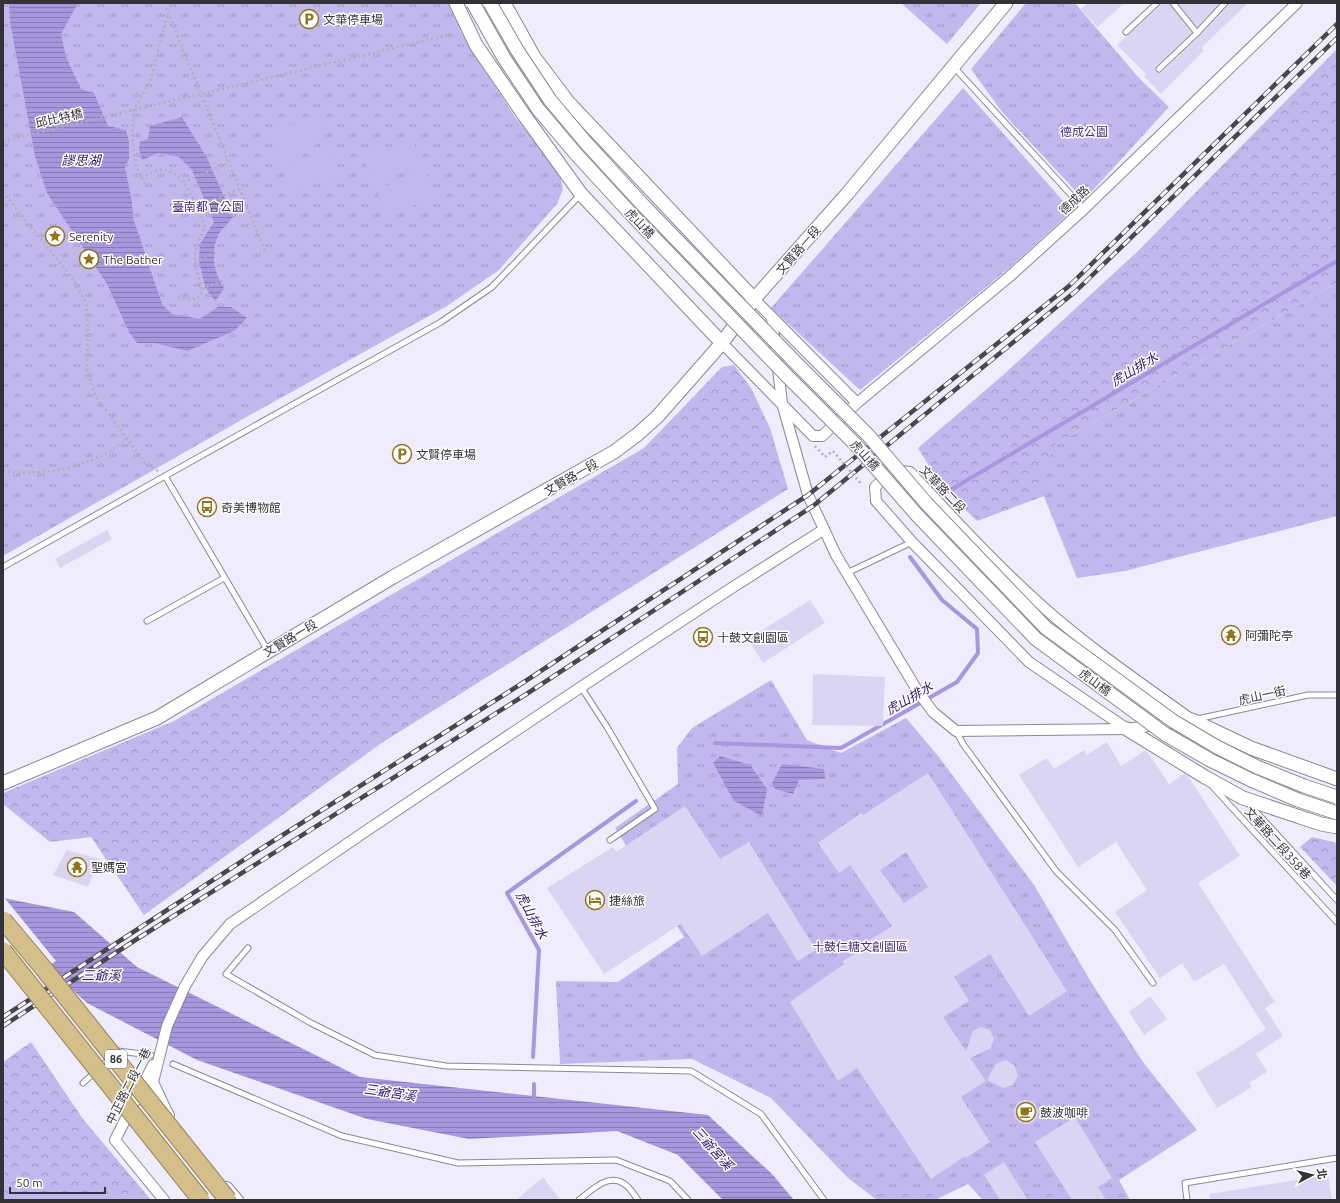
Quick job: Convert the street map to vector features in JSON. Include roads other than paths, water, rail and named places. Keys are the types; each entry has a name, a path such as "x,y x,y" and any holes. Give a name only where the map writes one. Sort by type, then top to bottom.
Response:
{"highway":[{"name":"86","path":"3,920 44,969 228,1200"},
{"name":"86","path":"3,951 201,1200"}],"street":[{"path":"456,3 476,45 524,116 581,194 722,343 813,436 822,436 857,403 772,318 568,102 534,57 504,3"},
{"name":"虎山橋","path":"474,3 504,58 538,109 576,154 632,215 781,370 857,446 916,514 1036,640 1165,734 1210,760 1251,780 1298,800 1337,812"},
{"name":"虎山橋","path":"490,3 517,50 550,100 587,144 643,205 868,435 927,504 1046,628 1180,725 1217,747 1304,786 1337,796"},
{"name":"文賢路一段","path":"3,784 157,718 394,577 614,452 638,434 657,416 722,343 754,299 847,194 1006,3"},
{"name":"德成路","path":"857,403 1009,277 1084,209 1296,3"},
{"path":"772,318 782,403 808,495 823,530 836,555 917,690 933,712 956,731 1127,729 1192,720 1251,748 1337,779"},
{"name":"文華路二段","path":"1127,729 1029,662 912,542 876,501 875,487 893,470 910,472 986,553 1043,606 1101,655 1192,720"},
{"path":"161,1049 170,1019 185,986 202,957 230,924 581,687 823,530"},
{"path":"1127,729 1204,777 1243,798 1321,824 1337,827"},
{"name":"中正路二段一巷","path":"161,1049 115,1140 164,1200"},
{"name":"中正路二段一巷","path":"161,1049 153,1082 166,1110 238,1200"}],"lane":[{"path":"1126,32 1157,3"},
{"path":"1173,3 1197,33"},
{"path":"1159,69 1197,33 1225,3"},
{"path":"953,66 1084,209"},
{"path":"3,567 441,322 492,287 581,194"},
{"path":"165,476 268,651"},
{"path":"847,573 912,542"},
{"path":"147,621 224,578"},
{"path":"581,687 607,727 655,809 610,840"},
{"name":"虎山一街","path":"1192,720 1308,696 1337,695"},
{"path":"956,731 1056,871 1115,930 1153,983"},
{"name":"文華路二段358巷","path":"1204,777 1337,922"},
{"name":"文華路二段358巷","path":"1243,798 1337,900"},
{"path":"248,948 226,974 311,1024 375,1055 446,1066 691,1071 761,1114 824,1200"},
{"path":"83,1083 118,1051 151,1055"},
{"path":"173,1064 342,1136 458,1163 616,1160 670,1181 688,1200"},
{"path":"1187,1200 1185,1183 1337,1158"},
{"path":"579,1200 600,1183 616,1180 628,1186 638,1200"}],"water":[{"name":"謬思湖","path":"9,3 78,3 61,34 66,57 81,89 94,93 108,126 126,130 129,142 129,159 125,167 132,202 133,218 162,304 172,314 200,319 218,307 231,307 247,318 234,331 187,351 155,343 137,343 129,332 107,284 47,193 35,156 10,22"},
{"path":"182,117 207,158 233,217 220,232 215,247 215,269 224,289 215,301 205,287 199,261 200,244 214,222 192,170 179,157 159,153 142,160 139,150 140,142 148,139 150,126"},
{"path":"720,756 750,765 767,789 762,816 734,801 713,763"},
{"path":"782,764 824,769 825,779 799,780 793,794 775,789 772,783"},
{"name":"三爺溪","path":"3,898 74,912 137,967 360,1077 708,1115 772,1174 794,1200 723,1200 678,1155 617,1131 469,1139 367,1119 197,1060 87,1003 36,956"}],"waterway":[{"name":"虎山排水","path":"942,495 1337,261"},
{"name":"虎山排水","path":"715,743 841,748 957,682 978,653 977,629 942,600 910,557"},
{"name":"虎山排水","path":"533,1057 539,950 507,893 636,801"},
{"name":"虎山排水","path":"534,1084 534,1099"}],"railway":[{"path":"3,1017 259,850 521,684 808,495 1069,286 1337,24"},
{"path":"3,1026 137,939 525,695 813,506 1076,291 1337,38"}],"place":[{"name":"文華停車場","path":"309,19"},
{"name":"Serenity","path":"55,236"},
{"name":"The Bather","path":"89,259"},
{"name":"文賢停車場","path":"402,454"},
{"name":"奇美博物館","path":"207,507"},
{"name":"阿彌陀亭","path":"1231,635"},
{"name":"十鼓文創園區","path":"703,637"},
{"name":"聖媽宮","path":"77,867"},
{"name":"捷絲旅","path":"595,900"},
{"name":"鼓波咖啡","path":"1026,1112"}],"park label":[{"name":"德成公園","path":"1084,131"},
{"name":"臺南都會公園","path":"208,206"},
{"name":"十鼓仁糖文創園區","path":"860,946"}],"water label":[{"name":"三爺宮溪","path":"390,1092"},
{"name":"三爺宮溪","path":"713,1148"}]}
